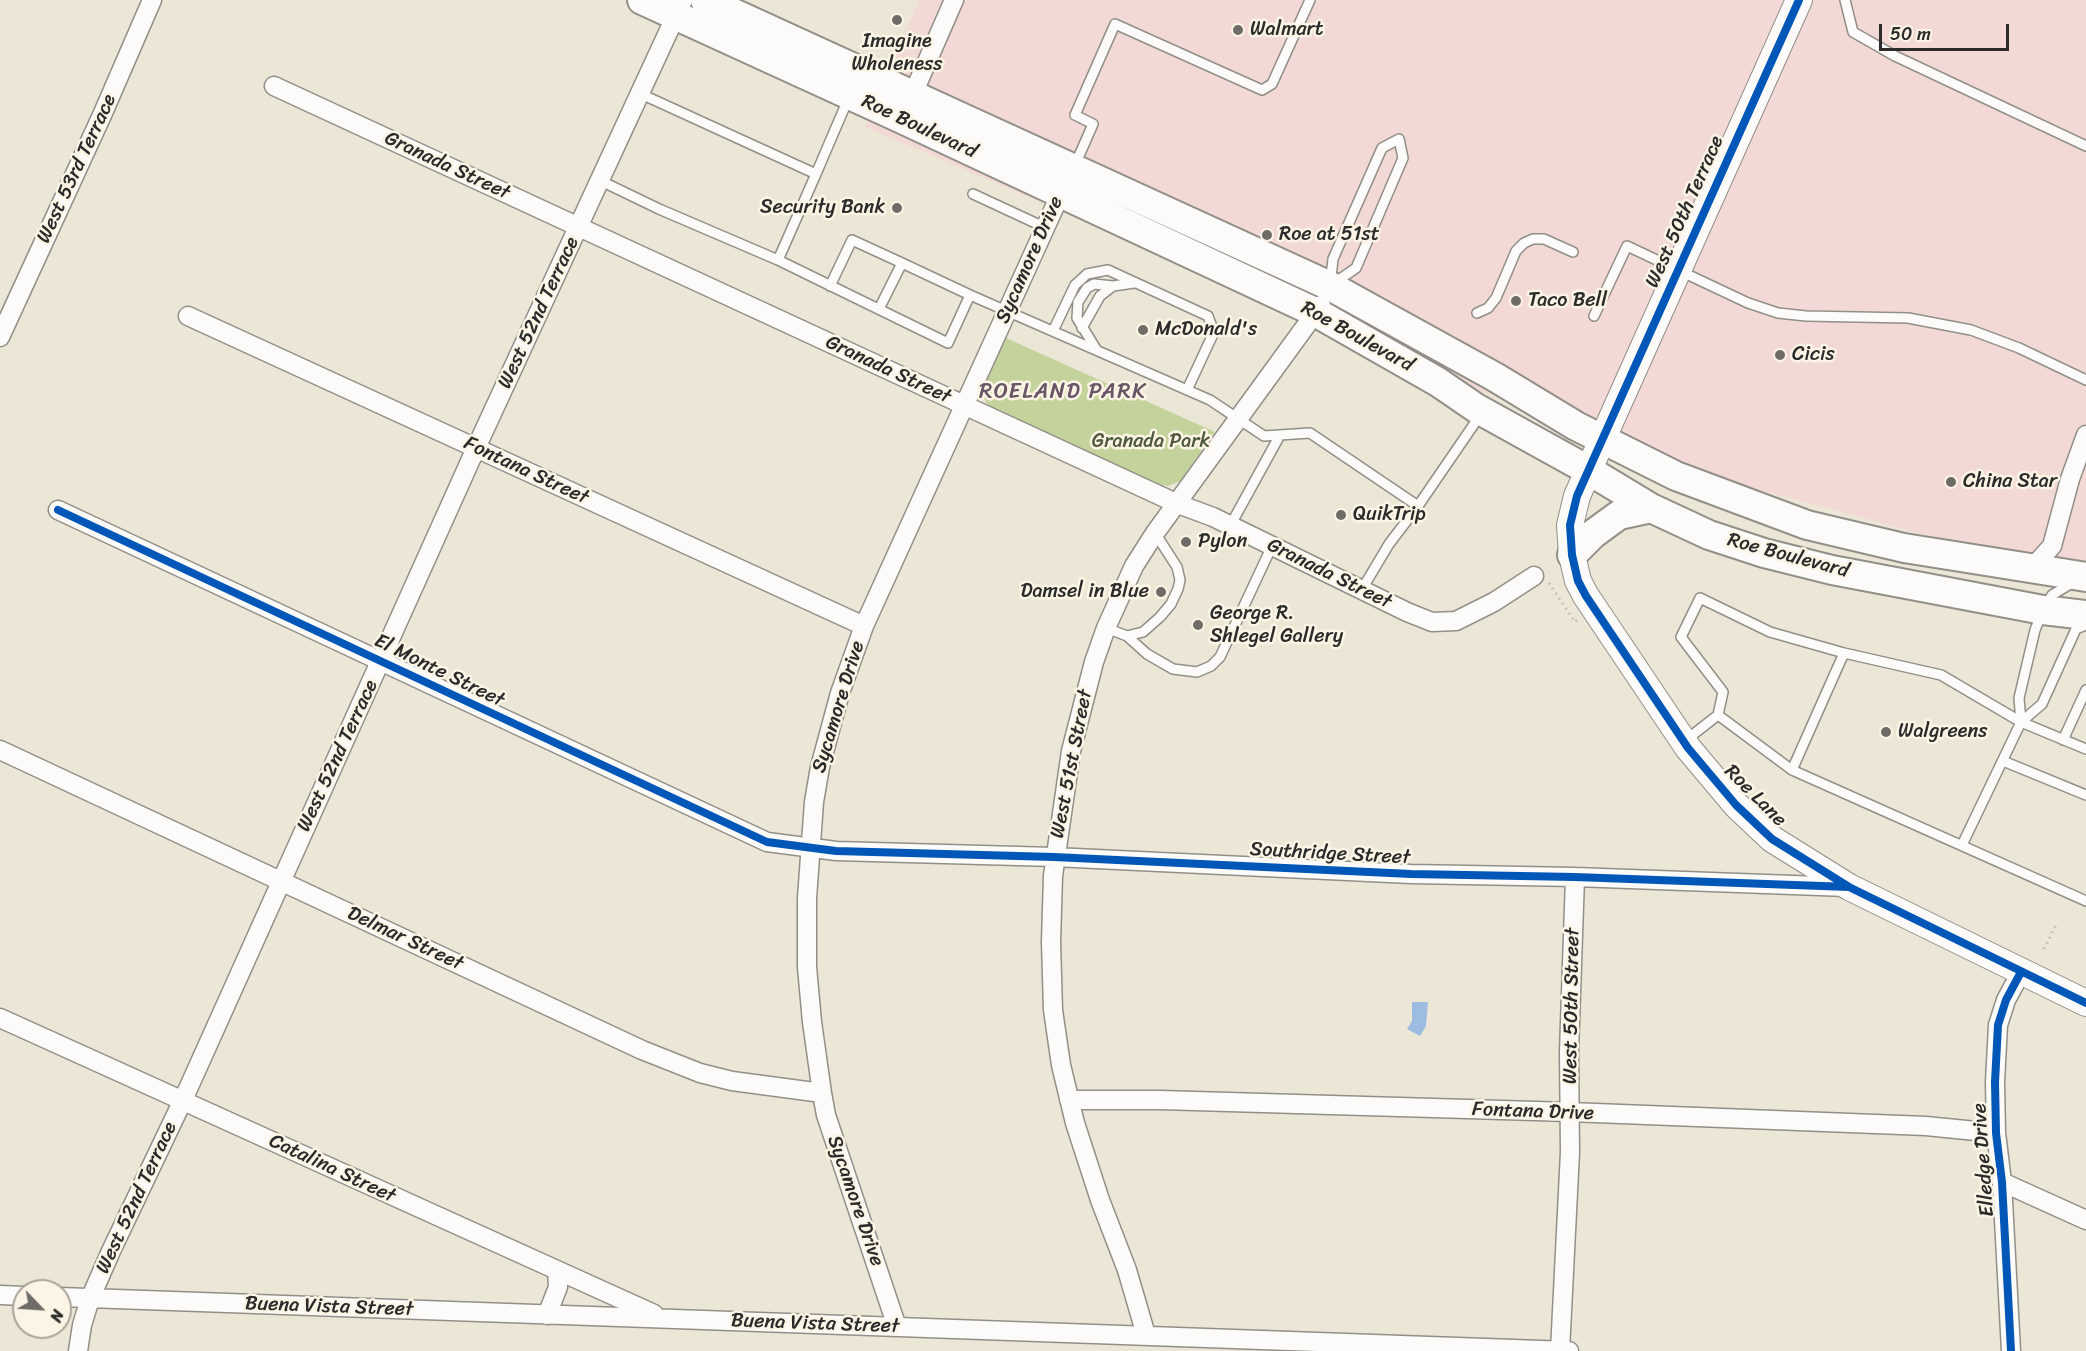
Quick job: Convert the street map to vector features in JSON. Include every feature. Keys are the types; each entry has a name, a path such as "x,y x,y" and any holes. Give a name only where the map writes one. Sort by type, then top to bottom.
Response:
{"main road":[{"name":"Roe Boulevard","path":"642,0 680,8 850,95 907,107"},
{"name":"Roe Boulevard","path":"705,0 907,107 1067,180 1330,286 1495,377 1576,426 1676,476 1807,525 1904,548 2085,577"},
{"name":"Roe Boulevard","path":"1067,180 1317,313 1651,508 1709,535 1764,553 1832,570 2043,610 2086,615"},
{"path":"1572,555 1593,534 1619,515 1651,508"}],"street":[{"name":"West 53rd Terrace","path":"0,337 152,0"},
{"path":"907,107 954,0"},
{"name":"West 50th Terrace","path":"1588,470 1799,0"},
{"name":"West 52nd Terrace","path":"78,1351 82,1324 90,1299 183,1100 476,448 680,8"},
{"name":"Granada Street","path":"274,86 1230,526 1361,591 1432,622 1456,621 1494,602 1534,576"},
{"name":"Sycamore Drive","path":"897,1327 826,1115 822,1092 807,967 807,898 814,802 820,767 840,693 864,626 1067,180"},
{"name":"West 51st Street","path":"1146,1335 1127,1270 1089,1169 1069,1100 1053,1010 1051,942 1054,857 1071,751 1094,662 1106,628 1134,566 1155,533 1317,313 1330,286"},
{"name":"Fontana Street","path":"188,316 864,626"},
{"path":"2032,568 2052,546 2070,479 2086,435"},
{"name":"Roe Lane","path":"1588,470 1577,496 1570,525 1572,555 1578,581 1684,742 1730,799 1772,839 1849,887 2086,1003"},
{"name":"El Monte Street","path":"58,510 767,842 810,848"},
{"name":"Delmar Street","path":"0,750 652,1054 700,1072 732,1080 822,1092"},
{"name":"Southridge Street","path":"810,848 1411,874 1575,877 1849,887"},
{"name":"West 50th Street","path":"1560,1351 1570,1152 1569,1052 1575,877"},
{"name":"Elledge Drive","path":"2011,1351 2002,1182 1996,1133 1995,1082 1998,1025 2006,1000 2021,972"},
{"name":"Catalina Street","path":"0,1018 664,1318"},
{"name":"Fontana Drive","path":"1069,1100 1160,1100 1570,1112 1926,1126 1996,1133"},
{"path":"2002,1182 2086,1220"},
{"path":"547,1315 558,1287 557,1270"},
{"name":"Buena Vista Street","path":"72,1298 1146,1335 1404,1348 1569,1351"}],"lane":[{"name":"Sycamore Drive","path":"1067,180 1094,124 1075,115 1115,24 1262,90 1272,84 1310,0"},
{"path":"1845,0 1853,33 1895,56 2086,146"},
{"path":"641,94 816,174"},
{"path":"778,260 850,95"},
{"path":"1399,139 1404,158 1356,268 1330,286 1333,259 1382,148 1399,139"},
{"path":"601,181 659,209 778,260 948,343 970,295"},
{"path":"973,194 1044,227"},
{"path":"1477,313 1488,308 1496,298 1516,251 1524,243 1533,239 1544,239 1573,252"},
{"path":"830,286 852,240 970,295 1210,400 1264,435 1310,433 1418,506"},
{"path":"1594,315 1627,246 1748,303 1778,313 1806,316 1908,318 1971,330 2019,348 2086,380"},
{"path":"879,309 902,263"},
{"path":"1053,331 1075,285 1087,274 1107,270 1208,316 1214,332 1187,390"},
{"path":"1097,350 1077,318 1078,302 1087,288 1094,284 1113,286 1134,283"},
{"path":"1082,328 1100,297 1113,286"},
{"path":"1361,591 1389,544 1483,411"},
{"path":"1230,526 1280,435"},
{"path":"1127,636 1143,632 1160,617 1171,604 1178,589 1180,580 1178,567 1155,533"},
{"path":"1106,628 1127,636 1147,654 1173,669 1197,672 1211,666 1220,657 1272,546"},
{"path":"2021,722 2019,698 2035,630 2043,610 2052,595 2085,577"},
{"path":"1684,742 1718,715 1723,692 1681,637 1700,598 1770,632 1844,653 1941,675 2021,722 2086,749"},
{"path":"1962,845 2021,722 2042,704 2076,629 2086,625"},
{"path":"1792,770 1844,653"},
{"path":"2063,740 2082,710 2086,690"},
{"path":"1718,715 1792,770 2086,901"},
{"path":"2003,761 2086,795"}],"path":[{"path":"1534,576 1542,581 1546,579 1575,622 1580,618"},
{"path":"2044,949 2056,923"}],"shaded area":[{"path":"919,0 2086,0 2086,578 1634,456 865,127"}],"green space":[{"name":"Granada Park","path":"1006,338 1215,432 1180,481 1168,486 1156,484 987,404 983,396 984,383"}],"water":[{"path":"1412,1002 1428,1002 1426,1026 1420,1036 1407,1029 1412,1021"}],"cycle path":[{"path":"1799,0 1577,496 1570,525 1572,555 1578,581 1688,748 1736,805 1772,839 1849,887 2086,1003"},
{"path":"58,510 767,842 836,851 1054,857 1411,874 1575,877 1849,887"},
{"path":"2011,1351 2002,1182 1996,1133 1995,1082 1998,1025 2006,1000 2021,972"}],"place":[{"name":"Imagine Wholeness","path":"897,20"},
{"name":"Walmart","path":"1238,30"},
{"name":"Security Bank","path":"897,208"},
{"name":"Roe at 51st","path":"1267,235"},
{"name":"Taco Bell","path":"1516,301"},
{"name":"McDonald's","path":"1143,330"},
{"name":"Cicis","path":"1780,355"},
{"name":"China Star","path":"1951,482"},
{"name":"QuikTrip","path":"1341,515"},
{"name":"Pylon","path":"1186,542"},
{"name":"Damsel in Blue","path":"1161,592"},
{"name":"George R. Shlegel Gallery","path":"1198,625"},
{"name":"Walgreens","path":"1886,732"}],"district":[{"name":"ROELAND PARK","path":"1063,392"}]}
